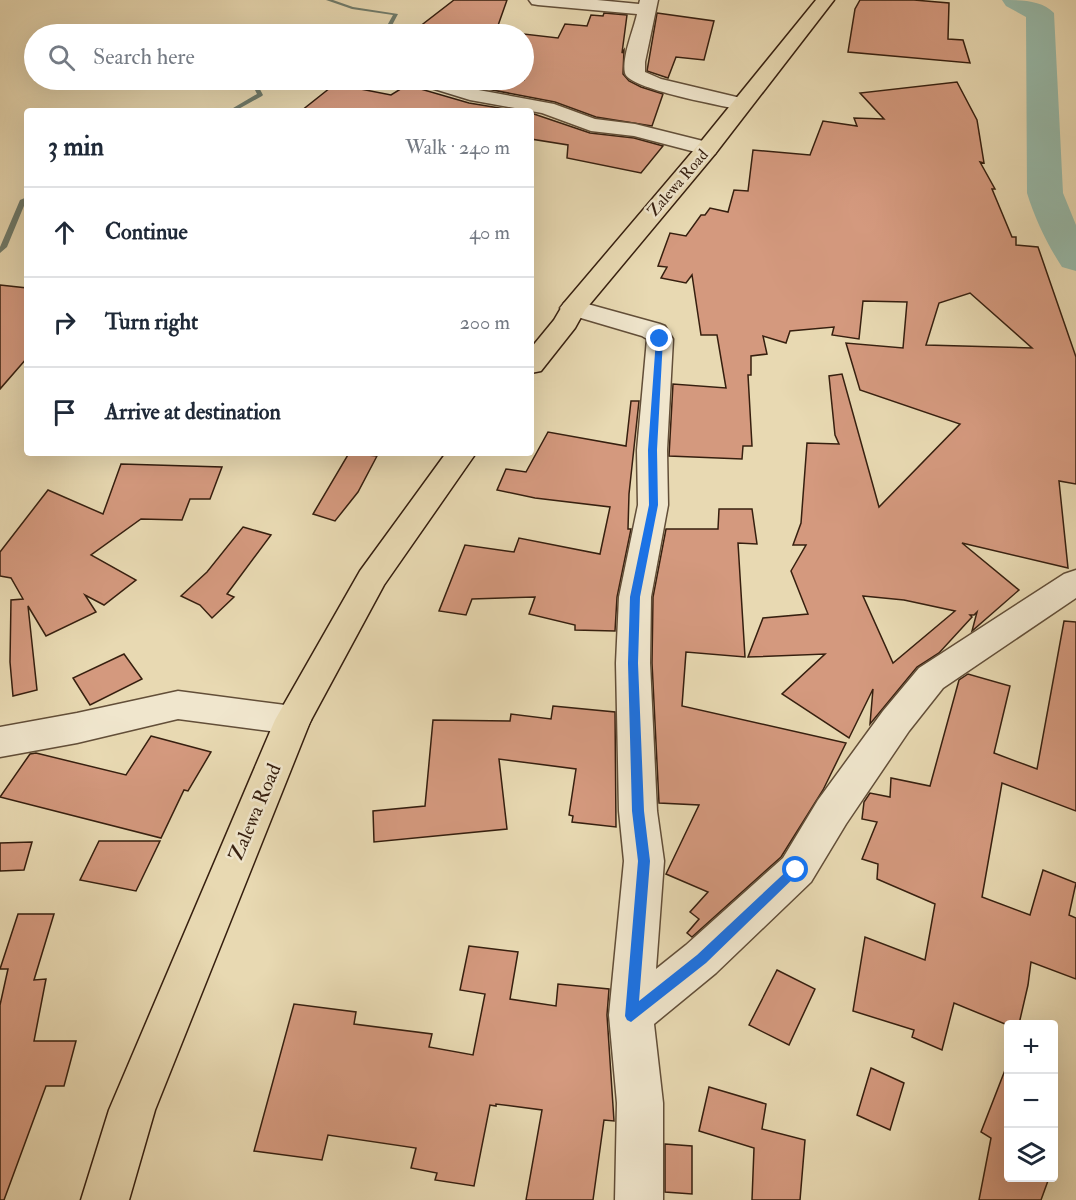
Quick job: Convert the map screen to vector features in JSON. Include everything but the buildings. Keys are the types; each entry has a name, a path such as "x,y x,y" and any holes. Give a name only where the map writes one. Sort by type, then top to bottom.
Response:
{"highway":[{"name":"Zalewa Road","path":"534,361 566,322 573,308 707,149 825,0"},
{"name":"Zalewa Road","path":"105,1200 132,1110 293,720 371,579 459,456"}],"street":[{"path":"538,0 648,5 634,75 656,84 742,104"},
{"path":"457,90 547,108 591,126 635,130 707,149"},
{"path":"573,308 651,330 656,332 660,339 652,450 653,505 635,597 633,686 638,811 644,861 631,1016 640,1103 639,1200"},
{"path":"631,1016 701,959 796,870 832,812 896,721 931,678 970,650 1076,582"},
{"path":"0,742 77,728 178,705 293,720"}],"waterway":[{"path":"328,0 352,8 396,14 390,24"},
{"path":"1016,0 1040,13 1045,193 1054,219 1076,259"},
{"path":"236,108 260,95 258,90"},
{"path":"0,251 4,247 24,200"}],"route":[{"path":"660,339 652,450 653,505 635,597 633,663 638,811 644,861 631,1016 701,959 796,870"}]}
